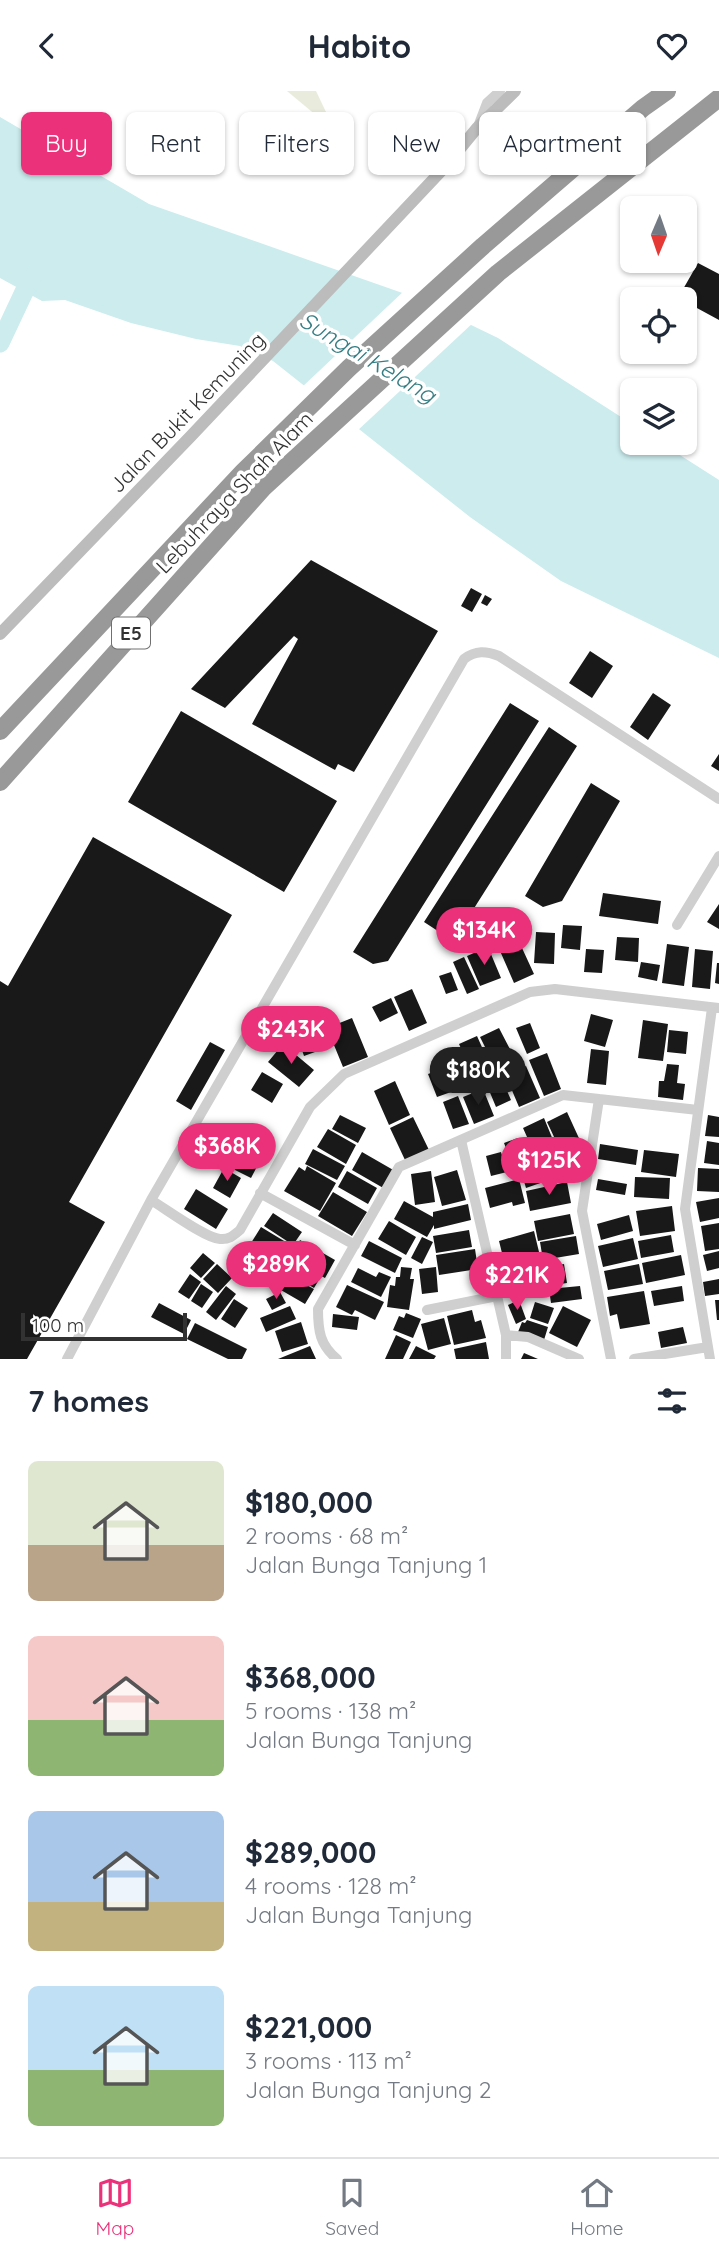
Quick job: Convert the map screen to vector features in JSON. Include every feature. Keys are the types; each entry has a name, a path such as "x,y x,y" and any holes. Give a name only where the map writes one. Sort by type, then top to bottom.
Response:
{"highway":[{"name":"Lebuhraya Shah Alam","path":"0,731 243,472 349,368 483,246 643,108 667,91"},
{"name":"Lebuhraya Shah Alam","path":"0,782 264,487 498,273 719,99"}],"main road":[{"name":"Jalan Bukit Kemuning","path":"0,634 191,436 445,167 477,128 515,91"}],"street":[{"path":"477,128 487,103 500,91"},
{"path":"66,1359 151,1200 464,659 478,652 499,656 719,799"},
{"path":"677,925 719,856"},
{"path":"151,1200 207,1235 219,1239 231,1238 240,1230 310,1107 344,1074 530,992 555,989 716,1008 698,1110 685,1209 710,1359"},
{"path":"337,1359 325,1348 318,1330 318,1310 399,1167 563,1095 698,1110"},
{"path":"599,1099 582,1211 611,1359"},
{"path":"461,1140 506,1335 506,1359"},
{"path":"260,1193 355,1245"},
{"path":"427,1310 497,1296"},
{"path":"506,1335 528,1337 579,1359"},
{"path":"634,1359 708,1347"}],"shaded area":[{"path":"287,91 316,91 326,112 312,112"}],"water":[{"name":"Sungai Kelang","path":"0,117 21,129 21,175 99,175 149,204 411,296 498,338 620,416 620,455 680,455 719,480 719,658 561,581 470,517 273,361 240,346 196,339 131,323 65,300 42,301 0,278"}],"pier":[{"path":"405,290 474,322 356,432 301,388"}],"building":[{"path":"697,265 719,274 719,320 697,308 697,287 684,287 692,273 697,273"},
{"path":"311,560 438,631 354,772 338,764 335,770 252,724 298,639 294,636 225,708 191,689"},
{"path":"471,588 482,594 472,612 461,606"},
{"path":"485,595 492,599 487,606 481,603"},
{"path":"590,651 613,666 592,698 569,683"},
{"path":"653,693 671,705 648,740 630,727"},
{"path":"510,703 539,721 388,961 373,964 353,952"},
{"path":"181,711 337,801 284,892 128,802"},
{"path":"549,727 577,746 459,932 444,935 424,922"},
{"path":"719,754 719,771 711,766"},
{"path":"591,783 620,801 562,901 543,907 525,896"},
{"path":"93,837 232,915 69,1202 105,1222 27,1359 0,1359 0,981 8,986"},
{"path":"603,893 661,901 658,924 599,916"},
{"path":"719,904 719,929 707,922"},
{"path":"563,925 582,926 580,950 561,948"},
{"path":"536,932 555,933 554,964 534,963"},
{"path":"516,935 534,974 514,983 497,944"},
{"path":"617,937 639,938 638,962 615,960"},
{"path":"667,944 689,947 684,986 662,983"},
{"path":"488,947 501,978 480,986 467,956"},
{"path":"586,949 604,950 602,973 584,972"},
{"path":"695,949 713,951 710,989 692,987"},
{"path":"464,957 479,989 467,994 453,962"},
{"path":"641,962 660,965 657,981 638,977"},
{"path":"719,963 719,984 715,983"},
{"path":"451,972 458,990 446,994 439,976"},
{"path":"412,989 427,1023 409,1031 394,997"},
{"path":"391,998 398,1013 380,1022 372,1007"},
{"path":"591,1014 613,1020 605,1047 584,1041"},
{"path":"352,1018 368,1057 343,1067 327,1028"},
{"path":"643,1020 668,1024 663,1061 638,1058"},
{"path":"530,1023 540,1048 527,1054 516,1028"},
{"path":"318,1026 326,1048 304,1056 296,1033"},
{"path":"499,1028 513,1055 494,1065 480,1037"},
{"path":"669,1030 688,1032 686,1054 667,1052"},
{"path":"477,1036 493,1072 475,1080 459,1044"},
{"path":"210,1042 225,1050 191,1110 176,1101"},
{"path":"283,1044 314,1070 299,1087 268,1062"},
{"path":"591,1049 609,1051 606,1085 587,1083"},
{"path":"547,1053 561,1089 544,1096 529,1060"},
{"path":"667,1064 679,1065 677,1083 685,1084 683,1100 658,1097 659,1081 664,1081"},
{"path":"526,1066 540,1098 519,1107 505,1074"},
{"path":"442,1069 451,1092 437,1097 428,1074"},
{"path":"262,1072 283,1084 272,1103 251,1090"},
{"path":"501,1077 511,1100 496,1107 486,1083"},
{"path":"395,1081 410,1115 389,1125 374,1091"},
{"path":"483,1089 494,1116 474,1124 463,1097"},
{"path":"458,1096 469,1124 453,1129 443,1102"},
{"path":"567,1112 583,1147 563,1156 547,1122"},
{"path":"340,1115 366,1128 358,1143 332,1129"},
{"path":"708,1115 719,1117 719,1137 705,1136"},
{"path":"413,1117 429,1150 405,1160 390,1128"},
{"path":"544,1118 560,1157 540,1166 523,1128"},
{"path":"246,1126 269,1139 260,1154 237,1141"},
{"path":"328,1129 356,1145 346,1164 317,1147"},
{"path":"518,1138 523,1151 531,1148 539,1168 517,1177 504,1143"},
{"path":"707,1141 719,1143 719,1165 704,1163"},
{"path":"222,1142 232,1147 234,1144 262,1157 251,1178 213,1159"},
{"path":"600,1144 638,1150 636,1165 598,1159"},
{"path":"313,1149 345,1166 337,1180 305,1164"},
{"path":"644,1150 679,1154 676,1177 641,1172"},
{"path":"362,1152 395,1171 385,1189 352,1170"},
{"path":"501,1152 507,1172 491,1176 486,1156"},
{"path":"307,1166 336,1183 320,1211 284,1191 299,1167 305,1171"},
{"path":"224,1168 241,1178 230,1198 213,1188"},
{"path":"698,1168 719,1169 719,1192 697,1191"},
{"path":"457,1170 466,1200 442,1206 434,1177"},
{"path":"546,1170 549,1180 526,1188 523,1178"},
{"path":"347,1171 377,1188 368,1204 338,1187"},
{"path":"431,1171 435,1202 415,1205 411,1174"},
{"path":"635,1177 670,1178 669,1199 634,1197"},
{"path":"519,1179 525,1203 513,1206 512,1202 490,1208 485,1188"},
{"path":"598,1179 627,1184 625,1195 596,1190"},
{"path":"567,1182 571,1203 530,1211 526,1191"},
{"path":"196,1189 228,1209 216,1229 184,1209"},
{"path":"333,1192 367,1212 352,1236 318,1216"},
{"path":"719,1198 719,1218 700,1222 696,1202"},
{"path":"404,1201 433,1217 433,1212 468,1204 471,1220 434,1229 434,1225 427,1237 394,1219"},
{"path":"672,1206 675,1231 640,1236 636,1211"},
{"path":"273,1213 302,1232 293,1245 264,1226"},
{"path":"570,1214 574,1234 538,1241 534,1221"},
{"path":"629,1215 633,1231 601,1240 597,1224"},
{"path":"389,1221 416,1237 406,1255 378,1239"},
{"path":"719,1223 719,1249 705,1251 701,1226"},
{"path":"261,1227 294,1247 282,1264 251,1243"},
{"path":"469,1230 472,1247 436,1253 433,1236"},
{"path":"534,1231 539,1252 504,1261 499,1241"},
{"path":"671,1235 674,1252 641,1258 638,1241"},
{"path":"576,1236 579,1254 543,1260 540,1242"},
{"path":"422,1237 433,1242 422,1264 411,1258"},
{"path":"633,1238 638,1259 603,1267 598,1246"},
{"path":"300,1240 335,1260 325,1278 289,1259"},
{"path":"369,1241 402,1258 395,1273 361,1256"},
{"path":"247,1249 280,1269 268,1287 236,1268"},
{"path":"475,1249 478,1269 439,1275 436,1255"},
{"path":"719,1251 719,1268 707,1271 703,1255"},
{"path":"203,1253 215,1263 201,1278 190,1268"},
{"path":"537,1255 542,1275 507,1283 502,1264"},
{"path":"681,1255 685,1275 646,1283 642,1263"},
{"path":"289,1260 320,1278 314,1288 284,1270"},
{"path":"217,1264 232,1278 218,1293 203,1279"},
{"path":"564,1264 567,1283 547,1286 544,1268"},
{"path":"639,1264 643,1284 608,1290 604,1271"},
{"path":"401,1267 412,1268 410,1279 414,1279 409,1310 387,1307 390,1285 395,1286"},
{"path":"436,1267 438,1292 422,1294 419,1269"},
{"path":"358,1268 376,1277 379,1272 391,1277 381,1297 351,1282"},
{"path":"282,1272 314,1289 305,1304 274,1286"},
{"path":"190,1274 201,1282 189,1299 178,1292"},
{"path":"540,1278 544,1295 533,1297 532,1293 509,1298 506,1286"},
{"path":"719,1279 719,1294 705,1296 703,1282"},
{"path":"201,1284 213,1292 202,1308 191,1301"},
{"path":"347,1285 384,1302 375,1320 355,1310 352,1315 336,1307"},
{"path":"226,1286 236,1294 216,1320 206,1312"},
{"path":"580,1286 582,1299 551,1303 549,1289"},
{"path":"682,1286 684,1301 654,1306 651,1291"},
{"path":"644,1291 650,1324 620,1329 617,1314 610,1316 607,1297"},
{"path":"280,1292 286,1303 272,1310 266,1299"},
{"path":"234,1299 248,1308 235,1328 221,1319"},
{"path":"519,1300 526,1319 516,1324 508,1305"},
{"path":"715,1300 719,1300 719,1320 717,1320"},
{"path":"535,1302 554,1308 548,1324 530,1318"},
{"path":"159,1303 191,1320 184,1334 151,1317"},
{"path":"290,1306 296,1319 266,1332 260,1318"},
{"path":"563,1306 591,1320 577,1347 549,1333"},
{"path":"472,1310 475,1322 481,1320 486,1338 454,1345 447,1316"},
{"path":"406,1313 421,1319 413,1338 393,1330 399,1316 404,1318"},
{"path":"333,1314 359,1317 357,1330 332,1327"},
{"path":"444,1318 451,1344 428,1350 421,1324"},
{"path":"527,1320 548,1327 544,1340 518,1332 522,1322"},
{"path":"301,1322 308,1344 282,1352 275,1331"},
{"path":"195,1323 247,1349 242,1359 228,1359 187,1339"},
{"path":"683,1327 687,1343 661,1348 658,1332"},
{"path":"396,1335 411,1342 403,1359 385,1359"},
{"path":"486,1342 489,1359 456,1359 454,1349"},
{"path":"310,1346 316,1359 278,1359"},
{"path":"416,1346 436,1356 434,1359 409,1359"},
{"path":"524,1353 538,1359 521,1359"}],"waterway":[{"path":"0,343 38,269"}]}
